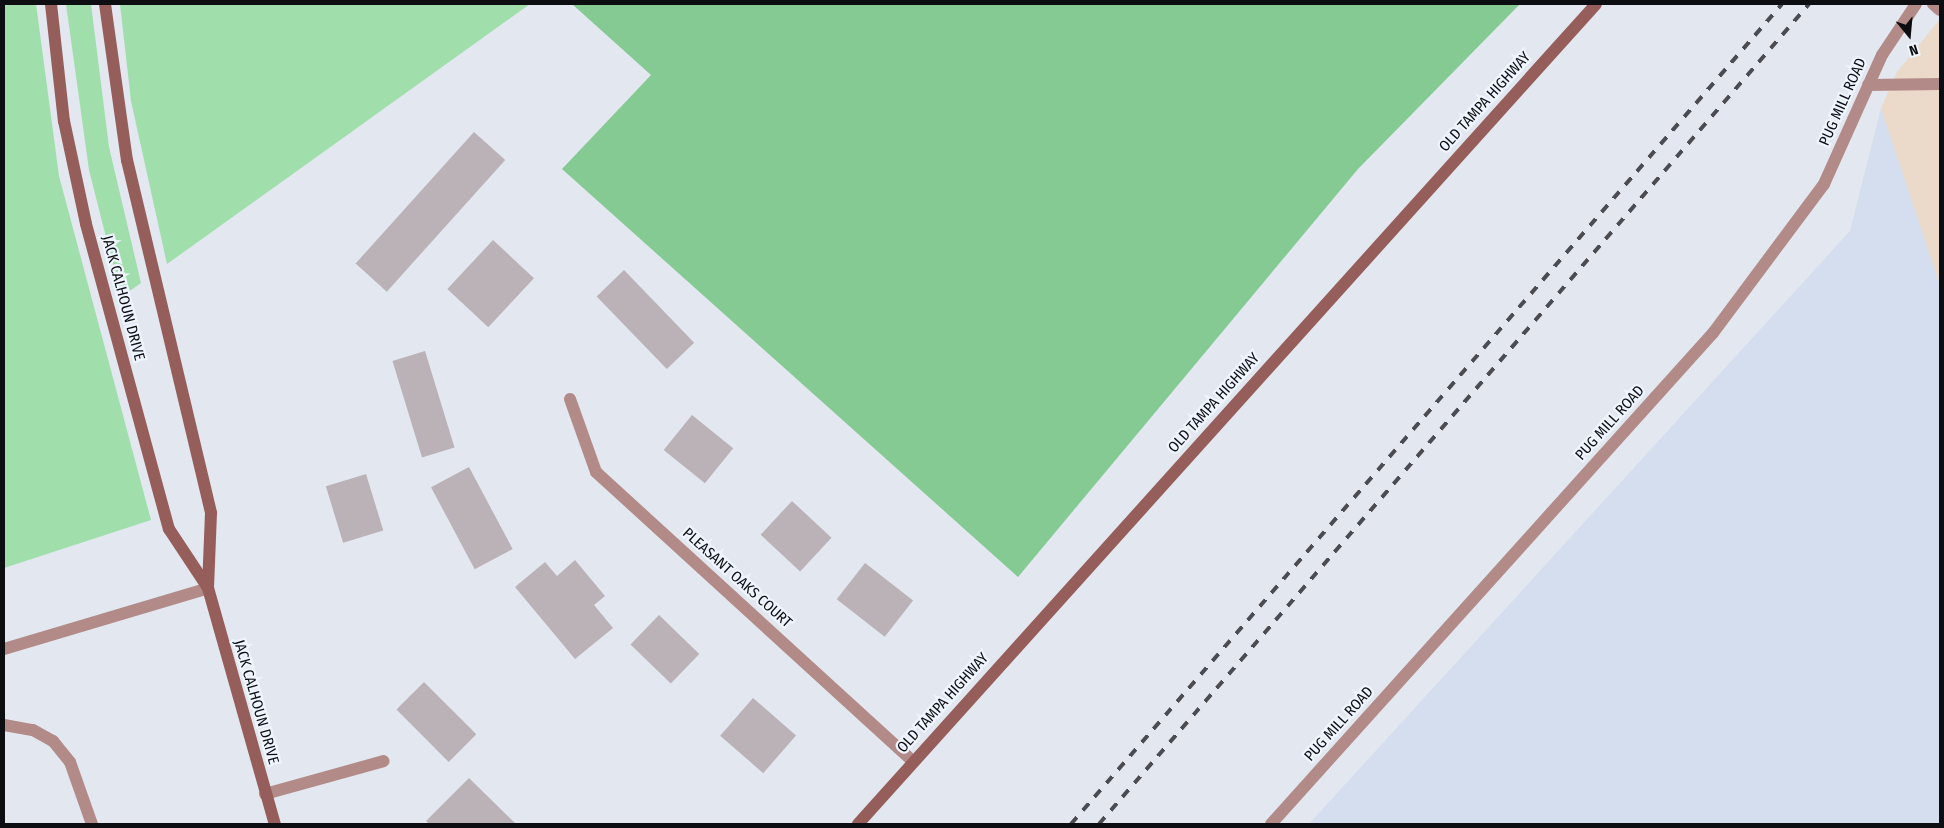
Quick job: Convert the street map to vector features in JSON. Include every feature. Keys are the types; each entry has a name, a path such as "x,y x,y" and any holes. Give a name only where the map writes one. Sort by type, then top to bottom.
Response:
{"street":[{"name":"JACK CALHOUN DRIVE","path":"51,4 64,121 86,224 169,529 208,588"},
{"name":"JACK CALHOUN DRIVE","path":"106,4 127,160 211,513 208,588 275,824"},
{"name":"OLD TAMPA HIGHWAY","path":"858,824 1596,4"},
{"name":"PUG MILL ROAD","path":"1271,824 1713,333 1824,184 1868,85 1916,4"},
{"path":"1933,4 1940,10"},
{"path":"1868,85 1940,84"},
{"name":"PLEASANT OAKS COURT","path":"570,399 596,472 913,761"},
{"path":"4,649 208,588"},
{"path":"4,725 33,730 53,741 70,762 92,824"},
{"path":"265,794 384,761"}],"shaded area":[{"path":"1940,19 1940,285 1881,108 1897,72"},
{"path":"1881,108 1940,285 1940,824 1309,824 1850,231"}],"green space":[{"path":"4,4 36,4 59,176 151,520 4,568"},
{"path":"66,4 91,4 109,147 141,283 121,297 89,170"},
{"path":"120,4 530,4 167,264 131,101"},
{"path":"572,4 1520,4 1358,169 1018,577 562,169 651,75"}],"building":[{"path":"474,132 505,160 387,292 356,264"},
{"path":"493,240 534,278 488,327 447,289"},
{"path":"624,270 694,343 667,369 597,296"},
{"path":"425,351 455,448 422,458 392,361"},
{"path":"692,415 733,448 705,483 664,450"},
{"path":"469,467 513,549 475,569 431,487"},
{"path":"366,474 383,530 343,543 326,486"},
{"path":"792,501 831,538 800,571 761,535"},
{"path":"575,560 605,596 594,605 613,628 575,659 515,587 545,562 557,576"},
{"path":"865,563 913,601 885,637 837,599"},
{"path":"659,615 699,654 671,683 631,644"},
{"path":"424,682 476,734 449,762 396,710"},
{"path":"753,698 796,735 763,773 720,736"},
{"path":"469,778 516,824 429,824 426,821"}],"railway":[{"path":"1071,824 1782,4"},
{"path":"1099,824 1809,4"}]}
